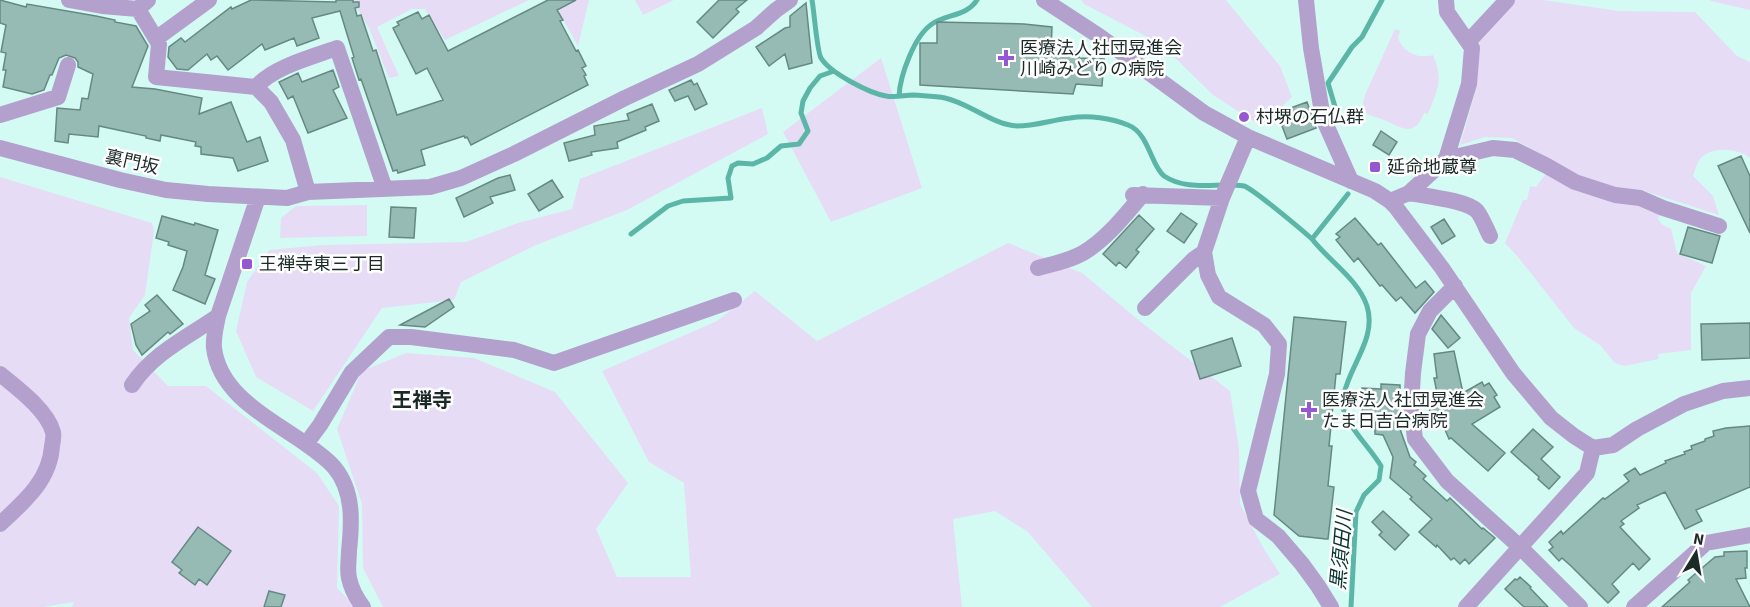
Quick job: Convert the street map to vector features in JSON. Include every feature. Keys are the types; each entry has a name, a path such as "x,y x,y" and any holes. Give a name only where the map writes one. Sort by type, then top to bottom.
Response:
{"street":[{"path":"69,0 102,6 143,4 159,44 156,77 256,87 271,102 293,140 308,192"},
{"path":"157,38 209,0"},
{"name":"裏門坂","path":"0,148 120,180 166,190 208,195 288,198 308,192 430,187 461,178 698,64 756,28 772,5 790,0"},
{"path":"1044,0 1099,36 1204,113 1248,137 1375,191 1390,201 1455,286 1513,373 1551,418 1593,448 1613,445 1637,429 1684,404 1723,391 1750,388"},
{"path":"1306,0 1311,48 1323,118 1351,181"},
{"path":"1446,0 1447,12 1472,48 1469,84 1446,159"},
{"path":"1468,42 1508,0"},
{"path":"256,87 264,78 336,48 385,189"},
{"path":"0,115 58,97 68,65"},
{"path":"1248,137 1222,198 1204,252 1208,276 1219,297 1264,325 1279,344 1277,374 1248,492 1256,519 1278,536 1302,564 1331,607"},
{"path":"1390,201 1408,193 1446,159 1493,147 1515,150 1575,182 1615,195 1640,198 1719,226"},
{"path":"1408,193 1450,200 1472,207 1478,212 1490,236"},
{"path":"1038,268 1084,253 1102,239 1136,194 1222,198"},
{"path":"258,197 218,316 214,333 217,361 224,378 234,392 335,468 345,485 351,504 349,578 356,597 363,607"},
{"path":"1145,308 1194,259 1204,252"},
{"path":"1455,286 1430,311 1418,334 1411,407 1415,439 1447,481 1520,547 1580,607"},
{"path":"306,444 352,372 389,338 411,337 514,350 554,363 734,300"},
{"path":"132,385 166,349 218,316"},
{"path":"0,374 42,413 53,432 52,455 45,475 27,499 0,524"},
{"path":"1466,607 1587,473 1593,448"},
{"path":"1634,607 1706,543 1750,535"}],"shaded area":[{"path":"352,0 529,0 445,40 425,9 412,9 377,27 399,76 389,78 369,28"},
{"path":"552,0 589,0 578,46"},
{"path":"635,0 674,0 643,15"},
{"path":"1081,0 1226,0 1280,66 1292,97 1261,126 1213,95 1161,44 1084,4"},
{"path":"1515,0 1543,0 1619,11 1695,12 1737,56 1750,62 1750,158 1732,150 1718,150 1706,154 1700,160 1693,176 1713,196 1719,215 1641,190 1619,189 1580,176 1512,138 1485,137 1460,145 1475,93 1479,41 1493,20"},
{"path":"1709,0 1750,0 1750,10 1711,1"},
{"path":"1395,29 1400,31 1398,38 1407,51 1422,56 1433,55 1439,79 1428,114 1424,113 1416,126 1407,129 1366,113 1363,103"},
{"path":"881,58 922,188 831,222 783,132"},
{"path":"762,108 768,134 627,210 536,245 461,282 454,300 382,308 313,411 256,377 236,331 247,282 269,250 323,245 466,242 518,223 572,209 580,179"},
{"path":"1546,173 1637,202 1660,213 1658,219 1661,224 1671,229 1677,253 1706,266 1691,293 1691,350 1658,354 1659,359 1624,366 1615,363 1600,345 1574,328 1505,243 1523,200 1527,200 1530,186 1536,187"},
{"path":"0,177 152,223 154,231 145,295 129,318 133,350 168,386 206,386 317,473 339,506 337,588 356,607 72,607 74,602 43,607 0,607"},
{"path":"367,205 367,236 280,238 281,218 296,206"},
{"path":"1008,243 1082,273 1230,391 1239,449 1240,504 1280,574 1220,607 1092,607 1028,532 995,511 953,519 962,607 383,607 363,568 362,504 337,429 362,371 406,353 474,358 555,392 628,483 596,529 617,577 691,577 684,483 649,462 602,371 717,321 755,291 817,341"}],"building":[{"path":"0,0 26,7 27,4 96,16 136,26 148,46 132,87 202,98 199,114 231,102 247,142 260,137 268,161 238,171 233,158 201,154 201,147 195,146 196,142 161,135 160,141 99,126 98,137 69,134 68,143 55,141 57,108 80,110 82,98 88,99 93,74 78,67 75,58 66,55 59,58 44,90 32,94 3,87 6,53 1,52 6,25 0,23"},
{"path":"251,0 336,2 336,0 353,0 353,2 359,2 359,7 355,8 357,16 361,15 373,51 376,50 397,115 443,100 427,68 416,74 393,28 399,25 397,22 418,12 422,19 429,15 448,51 548,0 576,0 557,10 563,20 560,21 586,66 582,68 588,85 471,145 464,136 421,150 425,165 398,173 397,170 393,171 361,79 359,80 340,11 312,18 319,38 297,46 294,38 265,50 262,44 228,70 217,56 211,60 207,54 188,70 177,69 168,57 169,47 181,38 185,42 231,7 232,9"},
{"path":"719,0 747,0 736,9 739,12 713,38 697,22"},
{"path":"806,3 812,63 789,69 785,54 769,66 756,47 790,27 790,16"},
{"name":"医療法人社団晃進会 川崎みどりの病院","path":"937,22 1052,27 1051,50 1079,52 1079,58 1104,59 1102,86 1076,84 1073,94 920,85 920,43 937,43"},
{"path":"333,70 339,87 333,90 347,118 308,133 293,96 288,99 279,82 298,73 302,82"},
{"path":"691,80 694,85 697,83 707,104 695,110 688,96 675,101 669,90"},
{"path":"1307,102 1316,128 1287,139 1277,113"},
{"path":"652,104 659,121 645,127 646,130 617,142 618,148 591,152 592,155 569,161 564,143 595,135 594,126 629,120 627,114"},
{"path":"1381,131 1397,142 1389,155 1373,145"},
{"path":"1741,156 1750,176 1750,233 1718,166"},
{"path":"510,175 515,190 490,197 493,203 464,217 456,198 498,178"},
{"path":"552,180 563,197 539,211 528,194"},
{"path":"391,207 416,208 414,238 389,237"},
{"path":"1181,213 1197,224 1184,243 1167,231"},
{"path":"1139,215 1154,229 1136,250 1139,252 1126,268 1119,262 1116,266 1103,254"},
{"path":"162,216 218,230 205,275 215,279 205,304 173,290 187,251 168,245 169,242 156,238"},
{"path":"1355,218 1378,245 1381,243 1416,288 1425,281 1434,292 1415,313 1401,297 1396,301 1382,285 1380,286 1358,258 1354,262 1336,240 1340,237 1336,234"},
{"path":"1444,219 1455,236 1442,244 1431,227"},
{"path":"1688,227 1720,236 1712,263 1680,254"},
{"path":"157,295 183,324 170,334 168,332 142,355 136,345 131,324 150,311 145,305"},
{"path":"449,299 454,307 425,327 400,325"},
{"path":"1441,315 1460,338 1448,348 1432,329"},
{"name":"医療法人社団晃進会 たま日吉台病院","path":"1294,317 1346,322 1340,374 1336,374 1329,446 1332,446 1328,486 1334,487 1328,539 1299,536 1274,515"},
{"path":"1750,323 1750,358 1702,360 1701,324"},
{"path":"1232,338 1241,366 1200,379 1191,351"},
{"path":"1454,351 1463,393 1482,382 1484,386 1489,383 1497,395 1494,397 1500,407 1472,424 1505,453 1488,471 1451,438 1449,439 1440,418 1431,420 1429,405 1434,405 1433,399 1438,398 1434,378 1437,378 1434,354"},
{"path":"1381,384 1400,385 1400,429 1410,457 1416,462 1414,465 1426,476 1423,479 1447,501 1450,498 1482,529 1495,538 1469,564 1465,559 1460,564 1454,558 1451,560 1437,545 1436,547 1419,532 1432,519 1390,478 1393,457 1383,435 1375,434 1375,413 1362,413 1362,388 1381,389"},
{"path":"1750,426 1750,487 1696,510 1702,521 1685,529 1665,492 1637,505 1639,508 1621,521 1624,524 1620,527 1650,559 1639,570 1633,563 1612,584 1619,592 1608,603 1571,566 1562,558 1559,561 1549,550 1553,547 1549,542 1561,531 1563,534 1603,498 1605,499 1629,481 1624,475 1635,468 1640,475 1666,463 1665,461 1685,454 1684,452 1692,449 1691,446 1714,436 1713,431"},
{"path":"1533,429 1553,447 1541,459 1560,477 1549,489 1511,452"},
{"path":"1383,511 1409,535 1395,550 1379,535 1382,532 1372,522"},
{"path":"198,527 231,551 207,585 199,579 195,585 179,573 182,570 172,562"},
{"path":"1747,551 1746,578 1736,579 1750,607 1662,607 1715,557 1724,556 1724,552"},
{"path":"1520,577 1548,607 1524,607 1505,589"},
{"path":"269,591 285,595 281,607 264,607"}],"waterway":[{"name":"黒須田川","path":"812,0 821,58 841,76 860,87 889,97 913,95 945,98 1008,125 1024,126 1085,117 1107,119 1128,125 1141,135 1164,176 1183,184 1234,185 1249,188 1312,239 1350,279 1363,296 1369,318 1366,340 1347,383 1343,408 1350,424 1381,466 1379,480 1364,495 1356,512 1351,607"},
{"path":"899,96 909,57 925,30 938,21 968,9 977,0"},
{"path":"1338,117 1328,83 1352,47 1362,37 1382,0"},
{"path":"631,234 668,206 683,201 731,198 728,178 732,166 738,163 753,164 767,158 781,146 799,144 808,131 801,113 803,101 820,76 834,71"},
{"path":"1312,239 1348,194"}],"place":[{"name":"医療法人社団晃進会 川崎みどりの病院","path":"1006,58"},
{"name":"村堺の石仏群","path":"1244,117"},
{"name":"延命地蔵尊","path":"1375,167"},
{"name":"王禅寺東三丁目","path":"247,264"},
{"name":"医療法人社団晃進会 たま日吉台病院","path":"1309,410"}],"district":[{"name":"王禅寺","path":"422,400"}]}
